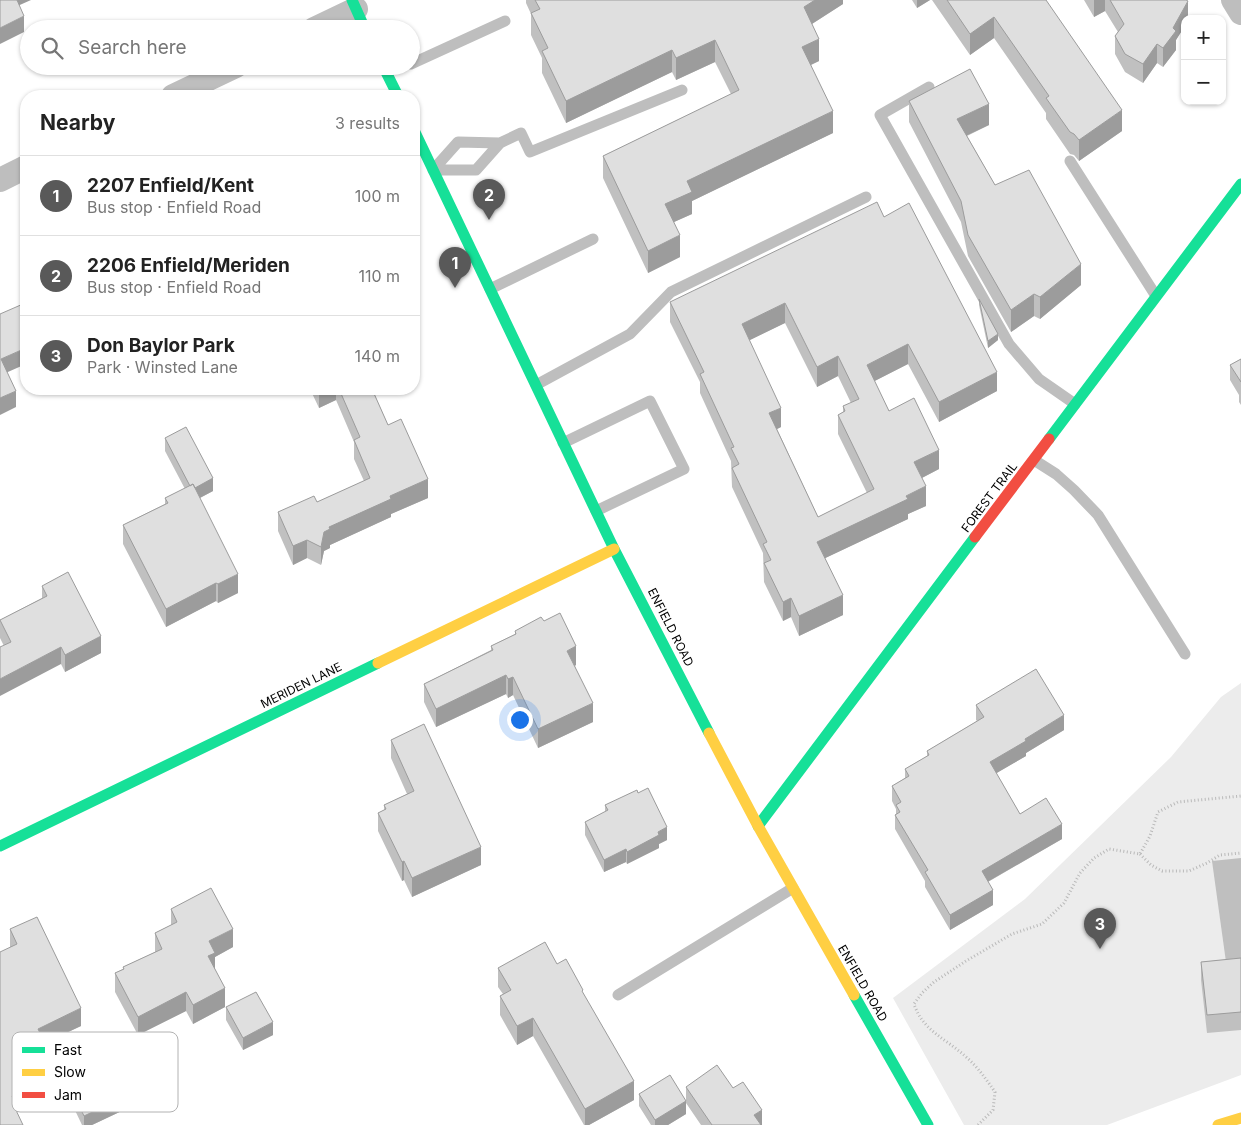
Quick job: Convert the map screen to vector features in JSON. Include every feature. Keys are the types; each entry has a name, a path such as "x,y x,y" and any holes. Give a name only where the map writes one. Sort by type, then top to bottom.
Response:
{"street":[{"path":"1233,0 1241,12"},
{"path":"337,20 358,12"},
{"path":"186,90 217,75"},
{"path":"388,75 395,90"},
{"name":"ENFIELD ROAD","path":"420,143 614,549 758,826 928,1125"},
{"path":"0,180 20,170"},
{"name":"FOREST TRAIL","path":"758,826 1241,184"},
{"name":"MERIDEN LANE","path":"0,846 614,549"},
{"path":"1218,1125 1241,1118"}],"lane":[{"path":"420,60 505,21"},
{"path":"929,87 880,115 1009,344 1039,379 1076,404"},
{"path":"433,170 476,170 500,143 521,133 530,152 682,90"},
{"path":"433,170 458,142 500,143"},
{"path":"1070,161 1156,296"},
{"path":"536,385 630,334 671,292 866,197"},
{"path":"490,289 593,239"},
{"path":"563,443 650,401 684,469 596,511"},
{"path":"1034,460 1062,479 1098,515 1186,654"},
{"path":"618,995 793,888"}],"path":[{"path":"1140,854 1150,836 1158,812 1178,802 1241,796"},
{"path":"978,1125 992,1110 996,1092 983,1074 966,1056 946,1042 919,1017 914,1004 922,993 934,982 966,961 1012,934 1042,924 1064,903 1080,873 1094,858 1109,849 1140,854 1150,865 1162,871 1189,871 1220,855 1241,853"}],"shaded area":[{"path":"1241,683 1241,1075 1107,1125 964,1125 893,998 1025,899 1171,757 1221,697"},
{"path":"1241,858 1241,961 1226,962 1212,861"}],"building":[{"path":"0,0 17,0 24,16 0,28"},
{"path":"535,0 815,0 804,7 819,39 802,47 833,111 687,181 692,192 665,204 680,235 648,251 603,156 739,90 715,40 676,58 672,50 566,101 542,51 548,48 531,13 540,9"},
{"path":"947,0 1046,0 1122,110 1079,140 1070,132 1046,98 1049,96 994,17 970,34"},
{"path":"1110,0 1188,1 1173,28 1176,31 1163,48 1157,44 1143,64 1125,54 1115,36 1124,24"},
{"path":"970,69 989,104 957,119 995,185 1029,170 1081,264 1040,297 1034,294 1011,310 968,235 961,201 909,101"},
{"path":"877,202 884,217 909,203 997,372 939,402 908,344 867,365 889,411 914,398 939,450 914,462 926,486 906,496 908,499 817,542 843,595 799,616 791,598 783,602 764,563 771,560 763,544 767,542 732,468 739,464 731,448 734,447 700,374 704,372 670,302","holes":["785,303 817,367 838,356 859,399 843,406 845,411 838,415 874,489 818,517 769,413 781,408 742,324"]},
{"path":"979,299 998,334 988,341"},
{"path":"20,305 20,351 1,359 16,391 0,398 0,314"},
{"path":"1241,359 1241,382 1230,365"},
{"path":"342,395 375,395 388,425 401,419 428,479 390,496 391,499 329,527 330,529 324,532 321,547 307,540 293,546 278,512 314,496 317,502 370,478 354,440 360,437"},
{"path":"186,427 213,478 195,488 193,484 190,486 165,438"},
{"path":"193,484 238,574 218,584 216,583 166,609 123,525 168,503 165,498"},
{"path":"68,572 101,636 65,655 61,647 0,679 0,647 11,642 0,620 47,596 42,586"},
{"path":"560,613 576,646 567,651 593,703 538,729 513,677 508,679 506,675 436,709 424,684 493,650 491,646 516,634 515,631 541,617 544,621"},
{"path":"1036,669 1064,715 1025,739 1026,741 990,762 1020,814 1046,798 1062,824 982,871 993,890 950,915 925,872 928,870 895,815 900,812 896,805 901,802 892,786 909,776 905,769 929,755 927,751 984,717 976,705"},
{"path":"424,724 481,847 412,878 378,813 386,809 384,805 414,791 391,740"},
{"path":"648,788 667,827 658,832 659,835 627,852 626,849 604,860 585,822 608,810 605,805 637,790 638,793"},
{"path":"211,888 233,929 209,941 215,953 208,956 225,988 193,1005 186,992 138,1017 115,973 124,969 123,967 162,949 155,933 177,922 171,909"},
{"path":"37,917 81,1008 38,1029 40,1032 12,1032 12,1112 17,1112 23,1125 0,1125 0,952 17,944 10,929"},
{"path":"545,942 557,964 566,959 582,991 634,1081 585,1109 533,1018 517,1026 500,996 511,990 498,968"},
{"path":"1241,958 1241,1012 1207,1015 1201,962"},
{"path":"256,992 273,1022 243,1038 226,1007"},
{"path":"717,1065 733,1088 743,1082 762,1110 754,1115 761,1125 712,1125 686,1087"},
{"path":"670,1075 686,1101 655,1120 639,1094"},
{"path":"82,1112 92,1112 84,1116"}],"traffic: fast":[{"path":"352,0 361,20"},
{"path":"388,75 395,90"},
{"path":"420,143 614,549 709,733"},
{"path":"1049,439 1241,184"},
{"path":"758,826 975,537"},
{"path":"0,846 378,663"},
{"path":"854,995 928,1125"}],"traffic: slow":[{"path":"378,663 614,549"},
{"path":"709,733 758,826 854,995"},
{"path":"1218,1125 1241,1118"}],"traffic: jam":[{"path":"975,537 1049,439"}],"place":[{"name":"2206 Enfield/Meriden","path":"489,220"},
{"name":"2207 Enfield/Kent","path":"455,288"},
{"name":"Don Baylor Park","path":"1100,949"}]}
